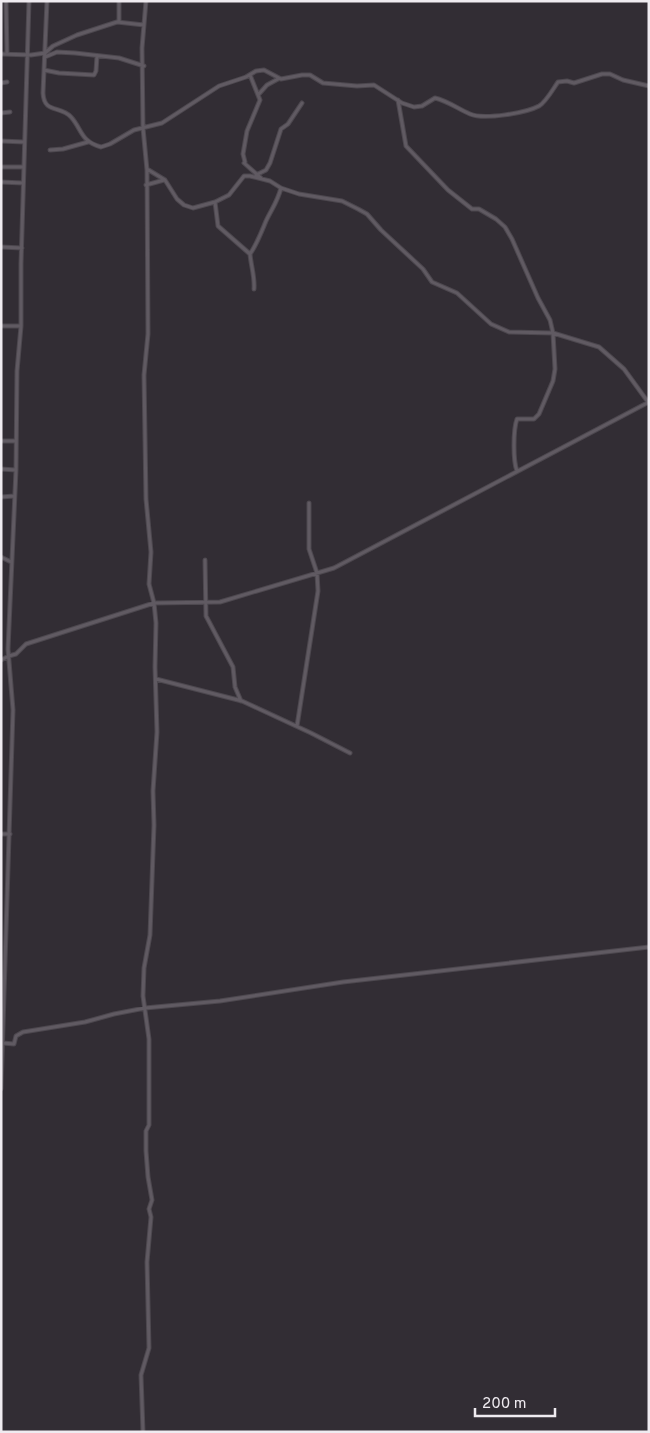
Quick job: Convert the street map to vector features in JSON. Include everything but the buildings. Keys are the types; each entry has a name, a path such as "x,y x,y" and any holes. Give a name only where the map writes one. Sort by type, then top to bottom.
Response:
{"street":[{"path":"6,1 7,54"},
{"path":"1,1089 14,710 9,656 11,562 16,470 17,370 21,326 26,55 29,1"},
{"path":"47,1 44,102 69,115 81,134 88,141 101,147 130,132 162,123 219,86 256,71 264,70 279,78"},
{"path":"119,1 119,22"},
{"path":"143,1432 142,1375 149,1348 147,1262 151,1217 149,1209 152,1200 146,1151 146,1131 149,1125 149,1045 143,996 144,968 150,935 154,825 153,791 157,732 154,603 149,584 150,552 146,499 144,375 148,334 147,169 143,128 144,66 142,48 146,1"},
{"path":"45,55 53,46 77,35 119,22 144,25"},
{"path":"1,54 45,55 57,52 120,58 144,66"},
{"path":"44,70 94,75 97,56"},
{"path":"258,95 267,85 279,78 302,74 310,75 323,83 357,86 374,85 398,100 414,107 422,106 435,98 445,100 471,115 488,116 529,110 540,105 558,82 567,81 574,83 602,74 610,74 623,80 649,86"},
{"path":"250,75 260,100 246,131 243,154 246,162 244,164 258,174 261,179"},
{"path":"1,83 7,82"},
{"path":"398,100 406,146 448,190 464,203 472,208 479,209 505,227 550,320 556,358 553,381 539,414 534,419 517,420 514,429 515,465 517,471"},
{"path":"147,169 165,180 177,199 184,205 193,208 215,202 229,195 244,176 258,174 266,170 281,129 288,124 302,103"},
{"path":"1,113 10,112"},
{"path":"1,141 24,142"},
{"path":"50,150 63,149 88,141"},
{"path":"1,167 24,167"},
{"path":"1,660 16,654 29,644 154,603 220,602 334,568 648,402 624,369 599,347 553,333 509,332 491,324 457,293 432,282 423,269 381,230 367,214 342,201 311,197 281,188 270,181 250,176"},
{"path":"146,186 165,180"},
{"path":"1,182 23,183"},
{"path":"254,289 255,277 251,266 250,254 257,245 269,216 277,203 281,188"},
{"path":"215,202 218,226 250,254"},
{"path":"1,248 22,248"},
{"path":"1,326 21,326"},
{"path":"1,441 16,441"},
{"path":"1,469 16,470"},
{"path":"1,497 14,496"},
{"path":"297,726 318,591 317,573 309,549 310,503"},
{"path":"1,557 11,562"},
{"path":"205,560 206,616 233,667 235,688 237,695 242,701"},
{"path":"156,679 242,701 350,753"},
{"path":"1,834 10,834"},
{"path":"2,1042 14,1044 16,1036 23,1032 85,1022 145,1008 220,1001 343,982 649,947"}]}
